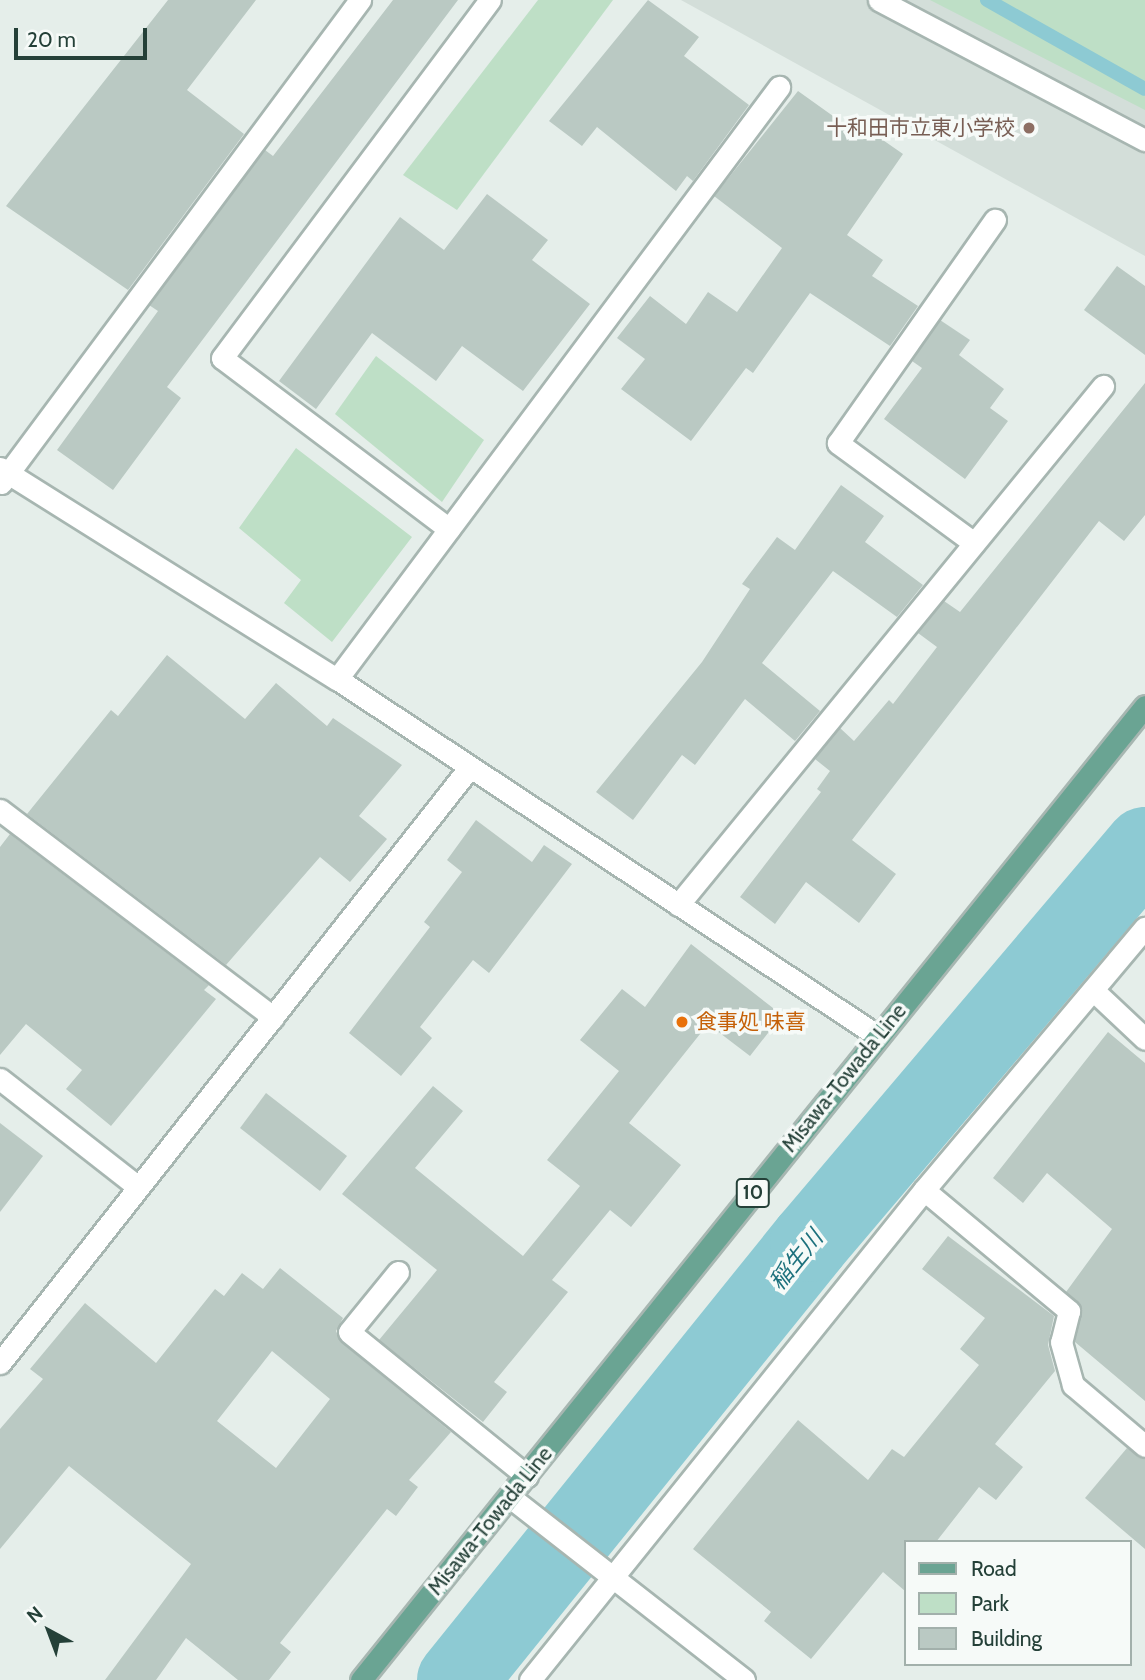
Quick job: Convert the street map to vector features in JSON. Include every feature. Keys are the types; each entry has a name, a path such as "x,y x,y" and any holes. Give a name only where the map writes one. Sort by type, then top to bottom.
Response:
{"main road":[{"name":"Misawa-Towada Line","path":"361,1680 1145,706"}],"street":[{"path":"360,0 3,476 337,679 877,1037"},
{"path":"449,529 222,358 490,0"},
{"path":"879,0 1145,140"},
{"path":"337,679 779,87"},
{"path":"974,543 838,443 995,219"},
{"path":"678,905 1103,386"},
{"path":"0,1361 469,768"},
{"path":"0,810 273,1017"},
{"path":"530,1680 608,1571 1145,928"},
{"path":"1093,990 1145,1040"},
{"path":"0,1079 138,1187"},
{"path":"924,1190 1069,1311 1061,1342 1073,1385 1145,1446"},
{"path":"398,1272 349,1332 527,1476"},
{"path":"510,1497 744,1680"}],"shaded area":[{"name":"十和田市立東小学校","path":"681,0 1145,0 1145,256"}],"green space":[{"path":"538,0 613,0 457,210 403,175"},
{"path":"930,0 1145,0 1145,110"},
{"path":"376,356 484,440 442,502 335,414"},
{"path":"296,448 412,537 332,642 284,603 301,580 239,528"}],"building":[{"path":"168,0 256,0 187,90 244,134 128,290 6,206"},
{"path":"393,0 458,0 167,387 181,398 113,490 57,450 158,311 149,305 265,150 273,156"},
{"path":"648,0 699,37 684,56 749,105 693,181 687,176 676,191 597,127 582,146 549,121"},
{"path":"798,91 861,136 867,129 903,154 847,235 883,260 872,276 918,306 890,346 810,293 753,373 746,368 691,441 621,389 645,359 617,338 650,296 686,324 708,292 737,312 782,248 714,196"},
{"path":"487,194 548,240 532,260 590,304 523,391 462,346 436,381 372,333 316,409 279,381 400,217 444,250"},
{"path":"1117,266 1145,286 1145,355 1084,310"},
{"path":"940,320 970,340 959,355 1004,389 990,408 1008,421 965,479 884,419 922,368 912,361"},
{"path":"1145,383 1145,515 1124,541 1099,521 852,840 896,874 859,923 806,882 775,924 740,897 821,792 817,789 830,771 815,759 840,728 854,741 889,700 893,704 937,647 918,633 944,601 960,612"},
{"path":"841,485 884,516 865,542 923,585 897,617 833,571 762,663 820,711 795,741 745,699 695,765 682,755 633,820 596,792 702,662 750,589 742,584 777,537 795,550"},
{"path":"167,655 245,719 276,683 327,726 333,718 402,765 359,816 387,839 350,882 320,857 226,965 27,814 111,710 118,716"},
{"path":"476,820 532,862 544,845 572,864 489,973 473,960 420,1027 432,1038 401,1076 349,1033 430,927 424,922 462,872 447,860"},
{"path":"10,834 209,985 204,990 216,999 111,1126 66,1089 82,1070 26,1024 0,1055 0,847"},
{"path":"691,944 782,1015 750,1056 708,1024 629,1123 681,1165 631,1227 610,1210 552,1280 568,1292 494,1382 507,1392 483,1422 379,1340 437,1270 342,1194 433,1086 463,1111 415,1168 523,1256 580,1186 547,1160 619,1071 580,1040 622,989 645,1007"},
{"path":"1108,1032 1145,1063 1145,1401 1075,1342 1082,1308 1066,1292 1112,1229 1047,1173 1023,1203 993,1178"},
{"path":"266,1093 347,1156 320,1191 240,1128"},
{"path":"0,1123 43,1156 0,1212"},
{"path":"948,1236 1054,1316 1048,1345 1055,1371 995,1444 1023,1467 996,1500 979,1487 938,1540 904,1540 904,1590 883,1572 811,1659 764,1621 771,1612 693,1549 798,1420 868,1480 892,1449 904,1457 979,1365 960,1349 985,1318 922,1269"},
{"path":"280,1268 343,1318 336,1331 341,1342 451,1432 409,1480 418,1487 396,1516 387,1509 280,1643 291,1652 269,1680 238,1680 186,1638 156,1680 105,1680 191,1564 69,1466 0,1549 0,1429 43,1379 30,1369 85,1303 156,1363 215,1289 224,1296 242,1273 263,1289","holes":["272,1351 330,1399 276,1468 217,1421"]},
{"path":"1127,1448 1145,1459 1145,1549 1085,1498"}],"waterway":[{"path":"987,0 1145,89"},
{"name":"稲生川","path":"457,1680 810,1242 1145,847"}],"place":[{"name":"十和田市立東小学校","path":"1029,128"},
{"name":"食事処 味喜","path":"682,1022"}]}
